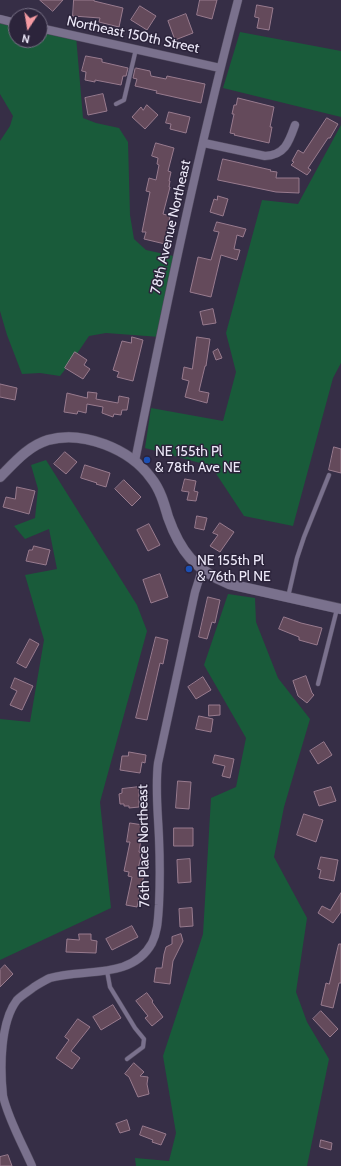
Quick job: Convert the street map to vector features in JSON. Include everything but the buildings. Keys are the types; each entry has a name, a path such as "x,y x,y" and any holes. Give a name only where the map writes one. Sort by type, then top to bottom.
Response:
{"street":[{"name":"78th Avenue Northeast","path":"135,461 160,337 220,68 238,0"},
{"name":"Northeast 150th Street","path":"48,30 220,68"},
{"path":"204,143 265,156 273,155 286,146 295,125"},
{"path":"0,477 23,454 48,440 68,438 82,439 111,447 135,461 159,489 172,528 180,545 202,570 216,579 229,584 339,609"},
{"name":"76th Place Northeast","path":"32,1166 12,1122 3,1095 0,1073 0,1050 3,1028 8,1014 18,1000 49,978 118,969 131,963 142,955 151,945 157,932 160,882 156,780 158,763 195,592 202,570"}],"lane":[{"path":"116,104 124,100 137,49"},
{"path":"288,597 301,544 329,475"},
{"path":"318,684 339,609"},
{"path":"108,971 110,987 144,1039 144,1047 127,1060"}],"green space":[{"path":"0,19 8,21 8,48 48,48 48,30 76,36 83,118 96,123 119,128 128,142 130,215 134,239 146,250 178,257 160,337 106,333 89,336 60,376 40,373 22,374 7,335 0,311 0,141 10,126 13,116 0,94"},
{"path":"240,32 341,51 341,117 223,88"},
{"path":"341,125 341,363 333,378 293,526 244,516 211,466 145,448 151,408 223,421 236,372 226,333 262,200 298,204"},
{"path":"46,460 137,605 147,631 100,802 111,908 0,960 0,719 30,722 44,640 25,575 57,569 49,529 25,539 14,526 35,518 38,489 31,465"},
{"path":"228,594 255,598 256,622 278,678 310,719 284,807 274,857 307,918 296,992 307,1022 329,1059 307,1166 136,1166 135,1158 169,1161 176,1133 163,1056 203,934 211,798 236,787 246,738 204,665"}],"place":[{"name":"NE 155th Pl & 78th Ave NE","path":"147,460"},
{"name":"NE 155th Pl & 76th Pl NE","path":"189,569"}]}
